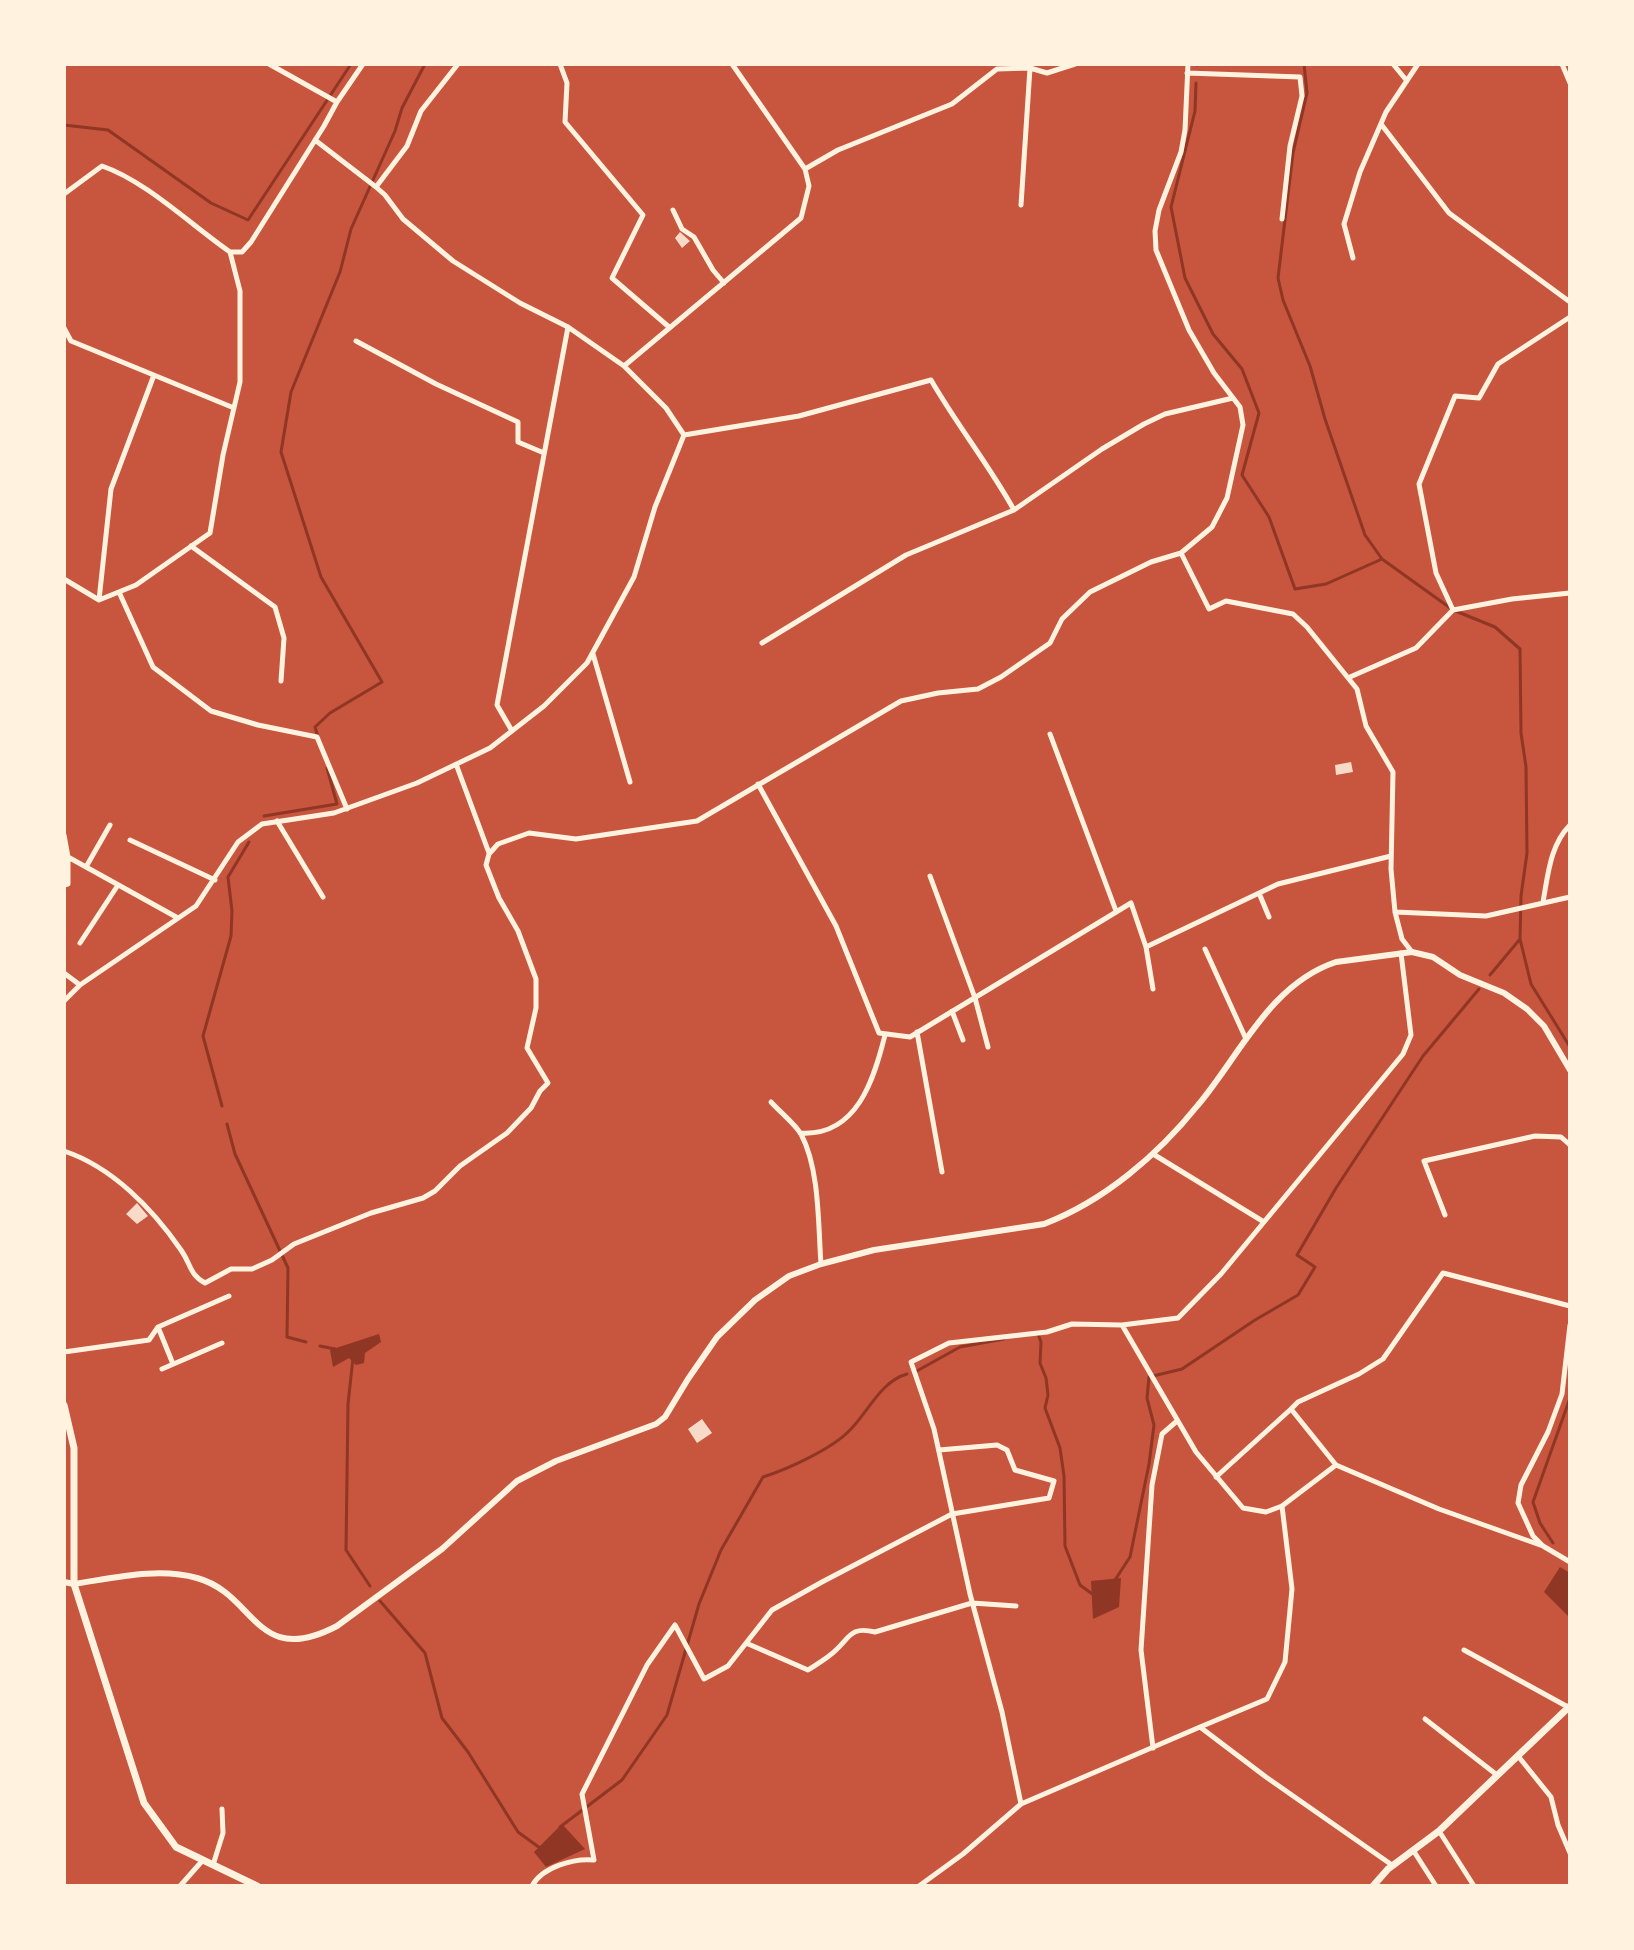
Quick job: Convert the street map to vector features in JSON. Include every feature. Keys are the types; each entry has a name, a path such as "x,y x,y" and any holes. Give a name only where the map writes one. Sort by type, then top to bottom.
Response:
{"main road":[{"path":"64,1405 74,1448 74,1584 144,1803 176,1847 257,1886"},
{"path":"1373,1886 1392,1865 1439,1831 1569,1706"}],"street":[{"path":"269,64 331,99"},
{"path":"64,194 102,166 114,170 230,252 242,252 315,140 331,99 363,64"},
{"path":"376,187 407,146 421,111 458,64"},
{"path":"560,64 567,83 565,122 643,215 612,278 669,327"},
{"path":"624,366 801,218 809,186 805,169 732,64"},
{"path":"805,169 838,150 952,104 997,69 1014,66 1047,73 1075,64"},
{"path":"64,1151 76,1155 124,1186 154,1215 180,1248 194,1277 205,1283 231,1269 252,1269 290,1248 371,1213 423,1198 521,1119 548,1083 527,1048 536,1008 536,979 518,931 486,865 489,854 498,844 529,833 576,839 697,821 901,701 978,689 1001,677 1050,643 1062,619 1090,592 1151,562 1181,553 1212,527 1227,498 1243,425 1240,407 1214,373 1189,330 1156,250 1155,231 1159,210 1181,152 1188,64"},
{"path":"1393,64 1407,81"},
{"path":"1353,258 1344,224 1360,172 1381,124 1418,64"},
{"path":"1562,64 1570,83"},
{"path":"1021,205 1030,68"},
{"path":"1187,73 1300,77 1302,96 1290,146 1282,219"},
{"path":"1381,124 1449,213 1570,302"},
{"path":"315,140 376,187 403,219 453,261 520,303 568,327 624,366 666,408 684,435"},
{"path":"673,210 682,229 694,237 724,283"},
{"path":"99,600 136,585 210,533 223,455 240,382 240,291 230,252"},
{"path":"1453,610 1436,573 1419,484 1455,396 1479,398 1498,364 1570,317"},
{"path":"512,731 497,705 568,327"},
{"path":"64,328 71,341 234,408"},
{"path":"356,341 436,384 518,422 518,442 544,453"},
{"path":"99,600 111,489 154,375"},
{"path":"684,435 799,416 931,380 1014,510"},
{"path":"762,643 906,555 1014,510 1144,424 1165,414 1233,398"},
{"path":"64,1001 80,985 196,906 238,842 262,824 334,813 417,783 490,748 544,706 587,663 634,577 655,507 684,435"},
{"path":"191,546 275,607 284,638 281,681"},
{"path":"1181,553 1209,609 1226,601 1293,614 1350,677 1357,689 1366,726 1393,772 1391,856 1395,912 1402,939 1412,952"},
{"path":"64,579 99,600"},
{"path":"119,592 153,667 211,711 317,737 347,809"},
{"path":"1350,677 1416,648 1453,610 1512,599 1570,593"},
{"path":"593,653 630,782"},
{"path":"1050,734 1116,911"},
{"path":"456,764 489,854"},
{"path":"758,784 836,926 879,1033 910,1037 1131,903 1146,947 1153,989"},
{"path":"277,821 323,897"},
{"path":"86,867 110,825"},
{"path":"1543,902 1548,870 1559,837 1570,825"},
{"path":"64,835 68,857 68,884 64,885"},
{"path":"130,840 215,880"},
{"path":"1146,947 1278,884 1391,856"},
{"path":"68,857 178,918"},
{"path":"930,876 975,998 988,1047"},
{"path":"80,943 118,885"},
{"path":"1259,893 1269,917"},
{"path":"1395,912 1486,916 1570,897"},
{"path":"1205,949 1247,1040"},
{"path":"64,1582 74,1584 144,1573 194,1577 219,1588 271,1633 292,1639 324,1633 442,1549 517,1481 556,1461 656,1424 665,1417 702,1357 736,1317 789,1276 821,1264 886,1248 1044,1224 1085,1203 1153,1154 1199,1105 1273,1004 1300,981 1336,962 1412,952 1433,957 1472,982 1514,999 1544,1026 1570,1070"},
{"path":"1021,1804 939,1450 911,1362 949,1343 1047,1332 1072,1324 1122,1325 1178,1318 1221,1274 1403,1054 1411,1035 1401,953"},
{"path":"64,973 80,985"},
{"path":"952,1011 963,1040"},
{"path":"917,1032 942,1172"},
{"path":"800,1133 818,1134 850,1115 875,1075 885,1035"},
{"path":"771,1102 800,1133 815,1185 821,1264"},
{"path":"1445,1215 1424,1161 1535,1136 1561,1137 1570,1145"},
{"path":"1153,1154 1264,1222"},
{"path":"1216,1477 1298,1402 1359,1374 1383,1359 1443,1273 1570,1306"},
{"path":"64,1352 149,1340 158,1327 229,1296"},
{"path":"1122,1325 1196,1452 1243,1508 1266,1512 1282,1506 1336,1465"},
{"path":"1543,1546 1528,1526 1518,1503 1519,1494 1562,1394 1570,1325"},
{"path":"158,1327 173,1364"},
{"path":"162,1369 222,1343"},
{"path":"1291,1409 1336,1465 1439,1509 1543,1546 1570,1562"},
{"path":"1153,1748 1141,1650 1152,1485 1162,1434 1177,1421"},
{"path":"532,1886 536,1879 576,1858 594,1860 582,1794 647,1665 675,1625 704,1679 728,1666 772,1610 952,1514 1049,1498 1054,1481 1015,1470 1007,1450 997,1445 939,1450"},
{"path":"919,1886 963,1854 1021,1804 1267,1699 1285,1662 1292,1589 1282,1506"},
{"path":"746,1643 808,1670 837,1650 848,1634 865,1629 875,1632 972,1603 1016,1606"},
{"path":"1464,1650 1569,1706"},
{"path":"1425,1719 1497,1775"},
{"path":"1200,1727 1392,1865"},
{"path":"1518,1756 1551,1797 1570,1853"},
{"path":"213,1865 223,1833 222,1809"},
{"path":"1439,1831 1474,1886"},
{"path":"1413,1850 1436,1886"},
{"path":"180,1886 203,1860"}],"shaded area":[{"path":"379,1334 381,1342 365,1353 364,1363 356,1365 349,1358 333,1367 330,1350"},
{"path":"1560,1567 1570,1573 1568,1616 1544,1592"},
{"path":"1121,1578 1119,1607 1093,1619 1091,1581"},
{"path":"562,1824 585,1849 546,1867 534,1852"}],"building":[{"path":"680,232 690,241 682,248 675,238"},
{"path":"1351,762 1353,772 1336,775 1335,765"},
{"path":"137,1203 148,1216 137,1224 126,1214"},
{"path":"702,1419 712,1433 697,1443 688,1429"}],"waterway":[{"path":"64,125 108,130 211,203 248,220 351,64"},
{"path":"318,737 315,727 330,713 382,682 321,577 281,452 291,392 340,272 351,229 395,131 402,108 425,64"},
{"path":"1304,64 1307,93 1293,153 1278,278 1365,535 1382,559 1453,610 1495,627 1520,649 1527,853 1521,896 1520,939 1490,975"},
{"path":"1196,83 1195,111 1171,207 1185,278 1213,334 1242,369 1259,413 1242,475 1269,517 1295,589 1326,584 1382,559"},
{"path":"264,816 337,804 327,768"},
{"path":"222,1106 203,1036 231,936 228,877 249,842"},
{"path":"1520,939 1531,984 1570,1047"},
{"path":"1115,1580 1130,1557 1149,1464 1154,1425 1147,1398 1149,1377 1182,1369 1298,1295 1315,1267 1297,1255 1336,1188 1423,1056 1479,989"},
{"path":"227,1124 235,1154 288,1268 287,1337 306,1342"},
{"path":"1035,1334 1041,1342 1040,1363 1046,1378 1048,1395 1045,1408 1060,1448 1064,1476 1065,1546 1080,1585 1095,1596"},
{"path":"915,1372 960,1347 1004,1339"},
{"path":"320,1346 335,1349"},
{"path":"353,1358 348,1404 346,1550 370,1586"},
{"path":"560,1827 622,1780 667,1715 699,1604 721,1550 763,1477 797,1464 842,1437 882,1390 907,1374"},
{"path":"1553,1543 1540,1523 1533,1502 1570,1398"},
{"path":"380,1601 425,1653 442,1718 468,1752 518,1832 540,1848"}]}
